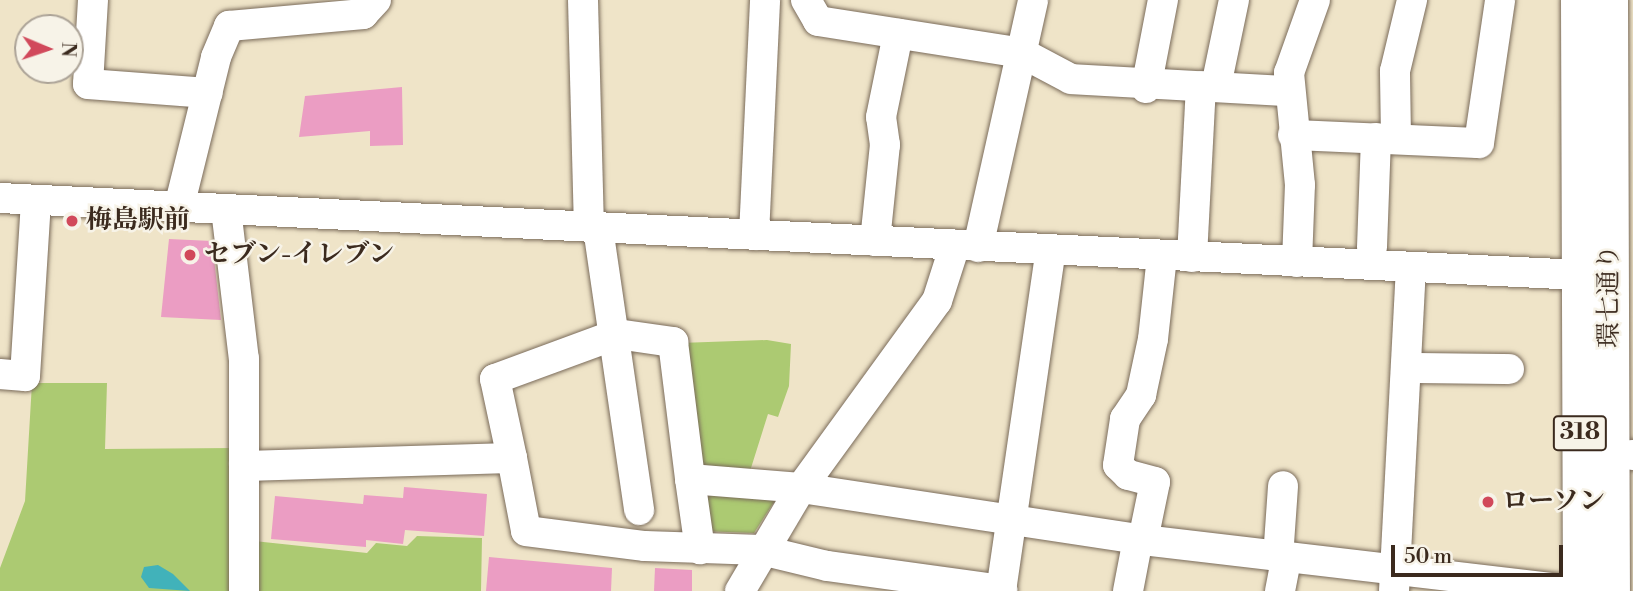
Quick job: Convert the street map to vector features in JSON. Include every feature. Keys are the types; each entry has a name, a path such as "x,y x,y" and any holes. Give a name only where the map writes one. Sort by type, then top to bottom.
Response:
{"main road":[{"name":"環七通り","path":"1608,1 1607,277 1611,591"},
{"name":"環七通り","path":"1580,591 1607,277"}],"street":[{"path":"93,0 88,84 208,93"},
{"path":"179,207 216,57 229,26 363,14 376,0"},
{"path":"583,0 593,228 617,334 639,510"},
{"path":"754,235 765,0"},
{"path":"806,0 818,21 1022,53 1071,79 1146,88 1208,86 1288,91"},
{"path":"740,591 761,550 801,488 937,301 966,246 1022,53 1033,0"},
{"path":"1146,88 1163,0"},
{"path":"1192,257 1208,86 1234,0"},
{"path":"1297,262 1300,185 1288,91 1315,0"},
{"path":"1372,247 1395,71 1412,0"},
{"path":"1293,135 1479,143 1500,0"},
{"path":"875,242 885,145 881,117 898,34"},
{"path":"0,198 1607,277"},
{"path":"0,374 25,376 36,200"},
{"path":"226,209 244,359 244,591"},
{"path":"700,549 673,342 617,334 495,379 526,531 700,549 761,550 827,566 1001,590 1015,518 1051,250"},
{"path":"1128,591 1156,482 1128,475 1118,464 1125,419 1141,396 1153,339 1162,256"},
{"path":"1395,580 1410,368 1411,267"},
{"path":"1410,368 1508,369"},
{"path":"244,466 512,458"},
{"path":"690,480 801,488 1015,518 1140,540 1282,558 1395,580 1580,591"},
{"path":"1280,591 1283,486"}],"green space":[{"path":"767,340 791,344 789,386 778,417 768,414 745,487 781,491 754,533 701,531 680,343"},
{"path":"32,383 107,383 105,449 233,448 230,591 0,591 0,568 25,501"},
{"path":"417,536 482,538 481,591 252,591 253,541 367,553 376,543 407,546"}],"water":[{"path":"158,565 173,574 190,591 149,588 141,577 144,567"}],"building":[{"path":"402,87 403,145 370,146 370,131 299,137 305,96"},
{"path":"169,239 212,241 221,320 161,317"},
{"path":"404,487 487,494 484,536 405,530 403,544 366,540 366,547 271,539 275,496 363,504 364,495 403,498"},
{"path":"489,557 612,568 611,591 486,591"},
{"path":"655,568 692,570 692,591 654,591"}],"place":[{"name":"梅島駅前","path":"72,221"},
{"name":"セブン-イレブン","path":"190,255"},
{"name":"ローソン","path":"1488,502"}]}
